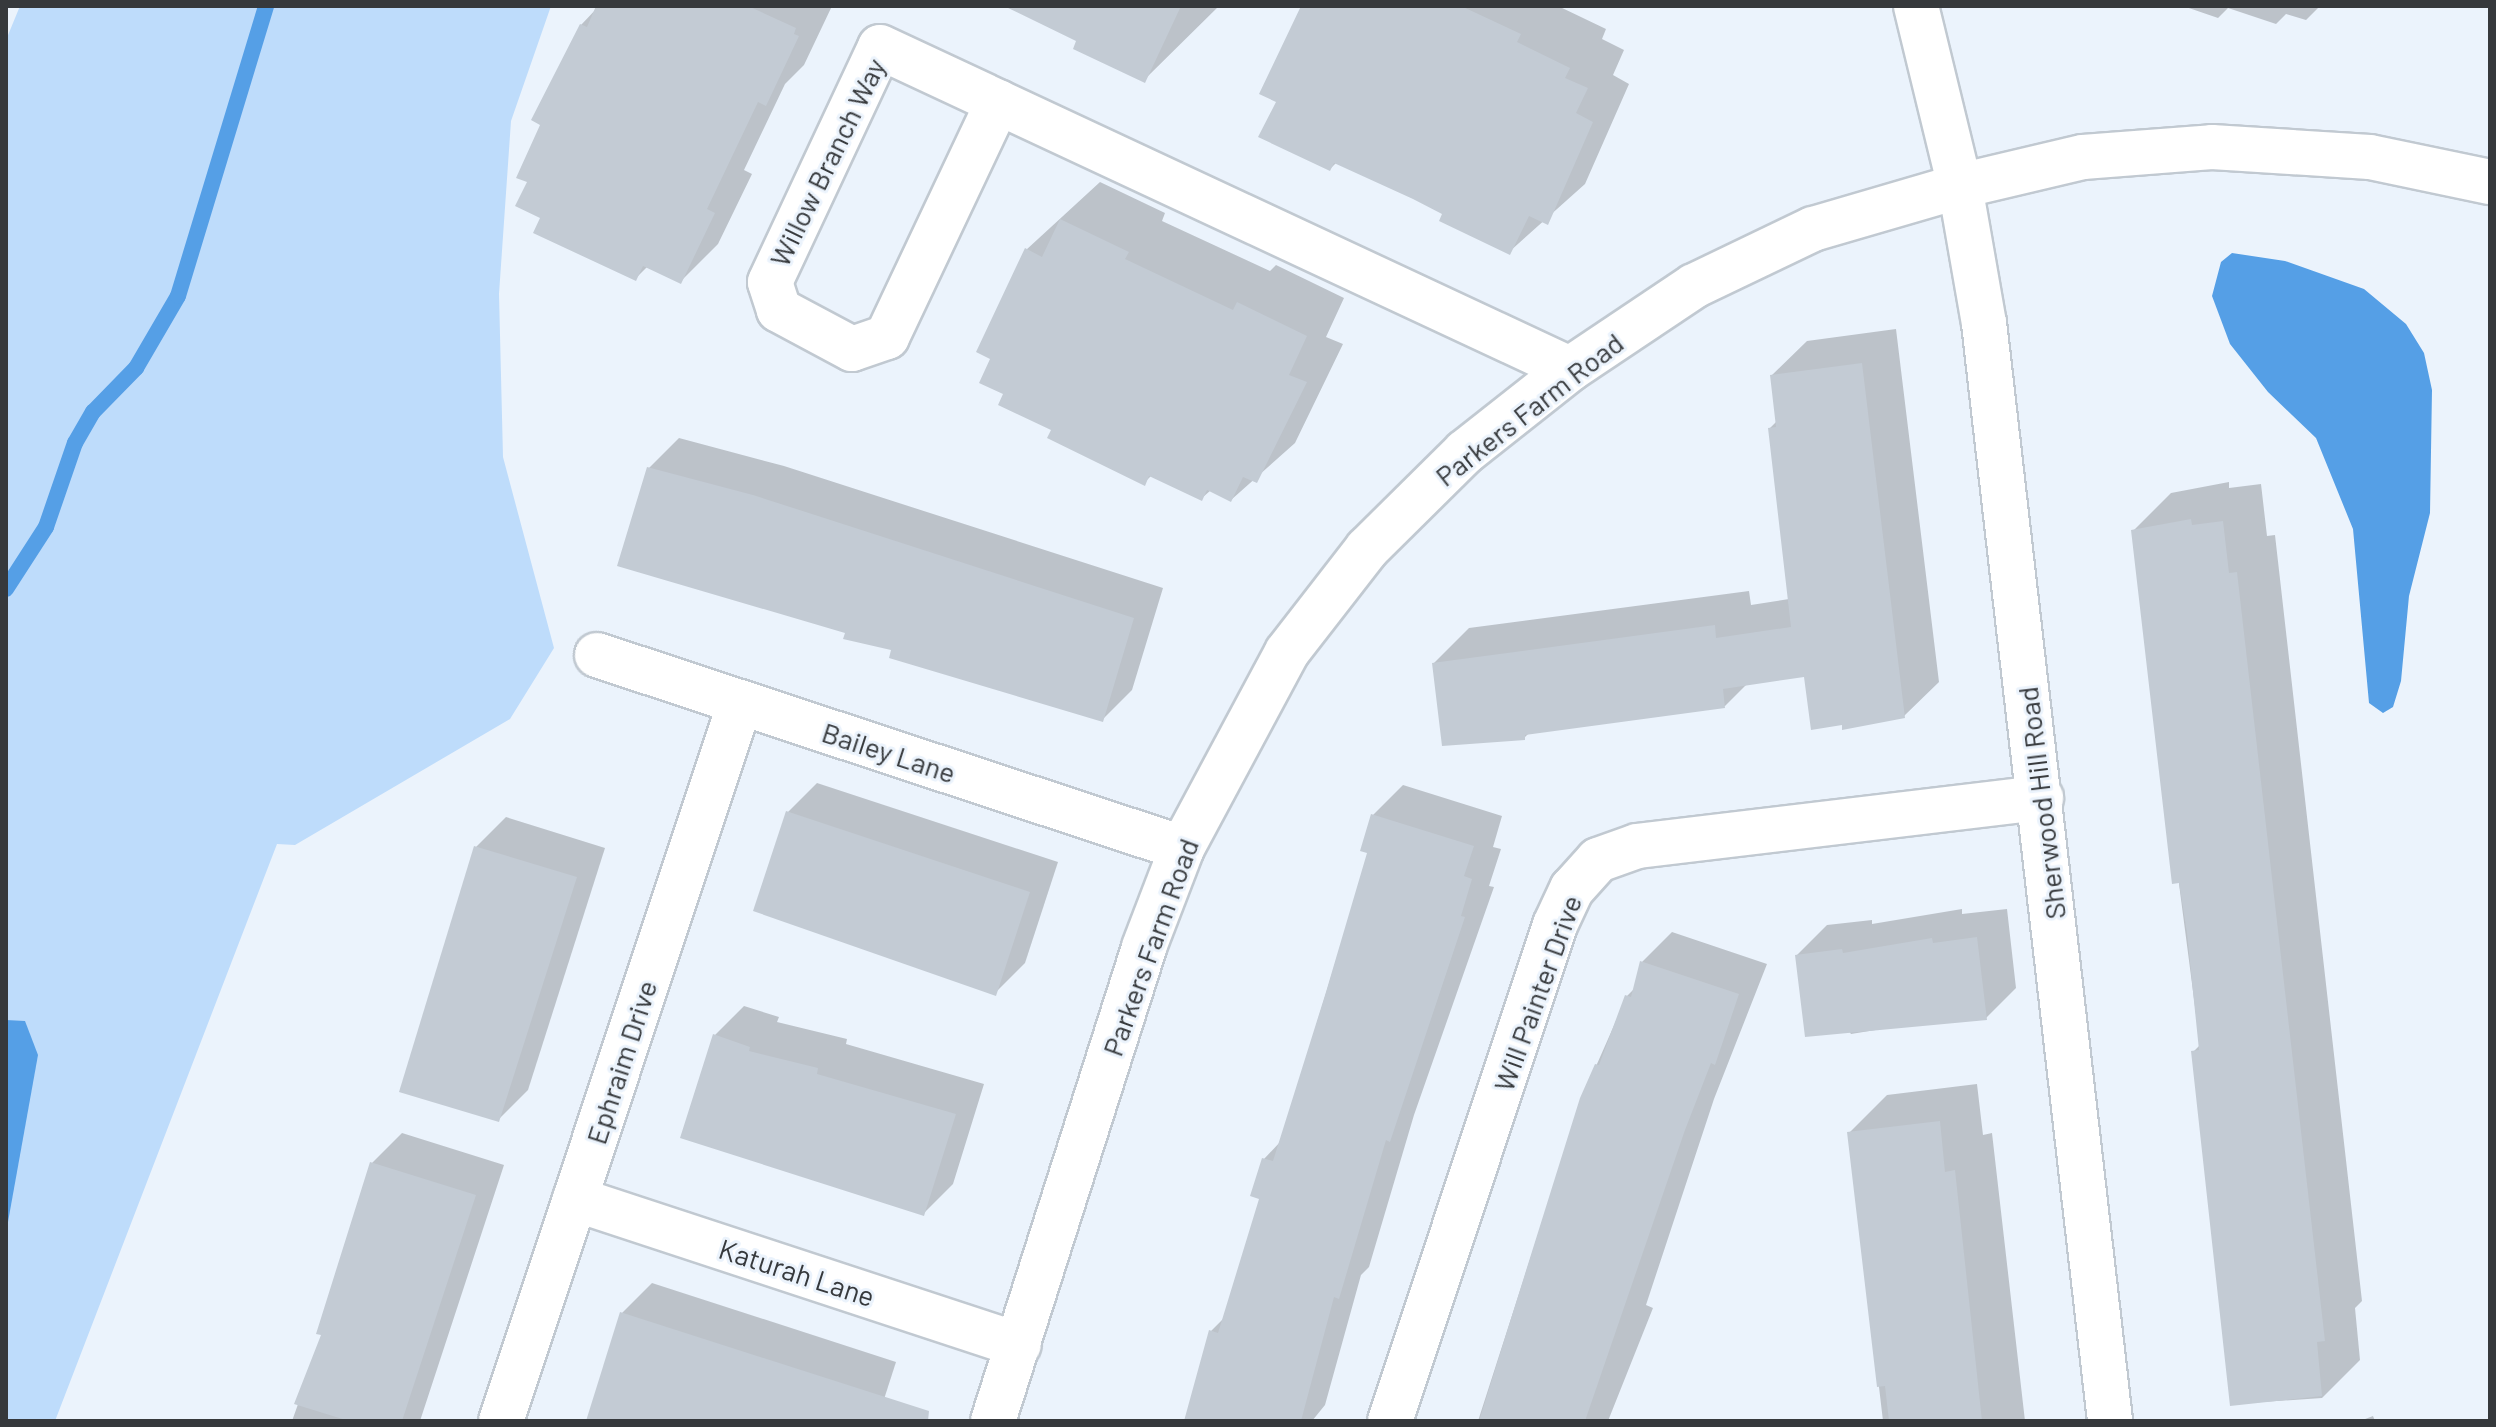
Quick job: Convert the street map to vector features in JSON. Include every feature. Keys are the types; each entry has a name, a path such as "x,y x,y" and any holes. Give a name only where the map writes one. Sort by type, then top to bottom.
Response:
{"street":[{"name":"Sherwood Hill Road","path":"1916,6 1960,186 1984,323 2041,798 2110,1421"},
{"name":"Willow Branch Way","path":"998,102 887,337 852,349 779,310 770,282 880,47 998,102 1570,369"},
{"name":"Parkers Farm Road","path":"993,1421 1144,947 1182,848 1287,652 1367,549 1465,452 1570,369 1694,286 1813,229 1960,186 2083,157 2212,147 2370,157 2490,182"},
{"name":"Bailey Lane","path":"597,655 1182,848"},
{"name":"Ephraim Drive","path":"501,1421 740,703"},
{"name":"Will Painter Drive","path":"1390,1421 1555,925 1572,889 1598,860 1637,846 2041,798"},
{"name":"Katurah Lane","path":"575,1199 1019,1345"}],"shaded area":[{"path":"20,6 551,6 511,121 499,294 503,457 554,648 510,719 295,845 277,844 55,1421 6,1421 6,40"}],"water":[{"path":"2232,253 2285,261 2364,289 2406,324 2424,353 2432,390 2430,513 2409,596 2401,681 2393,707 2383,713 2369,703 2353,529 2316,438 2268,392 2230,344 2212,296 2221,262"},
{"path":"6,1020 25,1021 38,1055 6,1233"}],"building":[{"path":"596,6 748,6 796,28 794,34 799,36 766,106 758,102 707,209 715,213 681,284 643,266 636,281 533,233 540,218 515,206 527,182 516,178 540,125 531,120 580,24 587,27"},
{"path":"1004,6 1181,6 1145,83 1073,49 1076,41"},
{"path":"1301,6 1461,6 1521,34 1517,42 1570,68 1565,78 1588,88 1576,113 1593,122 1548,225 1529,216 1510,255 1439,221 1442,214 1413,199 1334,163 1330,171 1258,137 1276,102 1259,94"},
{"path":"1060,219 1129,252 1125,259 1233,310 1237,302 1307,336 1289,375 1307,382 1257,483 1243,477 1231,502 1207,490 1202,501 1149,476 1145,486 1047,438 1051,430 998,405 1003,394 979,383 990,359 976,352 1025,248 1042,257"},
{"path":"1862,363 1905,718 1842,730 1842,725 1811,730 1804,677 1723,689 1725,708 1525,735 1525,740 1442,746 1432,663 1715,625 1716,638 1791,627 1768,428 1776,427 1770,375"},
{"path":"647,467 753,495 1134,618 1103,722 889,658 891,650 843,639 845,633 617,566"},
{"path":"2191,519 2192,525 2223,521 2229,573 2237,572 2325,1341 2317,1342 2322,1396 2230,1406 2191,1051 2199,1050 2187,933 2179,883 2172,884 2131,530"},
{"path":"786,811 1030,892 996,996 753,911"},
{"path":"1371,814 1474,846 1464,876 1472,879 1461,916 1465,917 1390,1142 1386,1140 1339,1299 1334,1297 1301,1421 1184,1421 1209,1330 1218,1333 1259,1199 1250,1196 1262,1158 1273,1161 1326,992 1367,853 1360,851"},
{"path":"474,846 577,877 499,1122 399,1092"},
{"path":"1977,937 1987,1020 1805,1037 1795,955 1842,949 1843,953 1932,938 1933,943"},
{"path":"1640,961 1739,994 1715,1065 1711,1063 1685,1130 1585,1421 1479,1421 1580,1098 1595,1064 1599,1065 1625,995 1631,997"},
{"path":"713,1034 750,1047 749,1051 818,1068 817,1074 956,1114 924,1216 680,1138"},
{"path":"1940,1121 1945,1172 1955,1170 1982,1421 1889,1421 1885,1386 1877,1387 1847,1132"},
{"path":"370,1162 476,1195 402,1421 349,1421 294,1404 321,1335 316,1334"},
{"path":"620,1312 929,1411 928,1421 586,1421"}],"waterway":[{"path":"6,589 46,527 75,443 93,412 136,368 178,296 266,6"}]}
